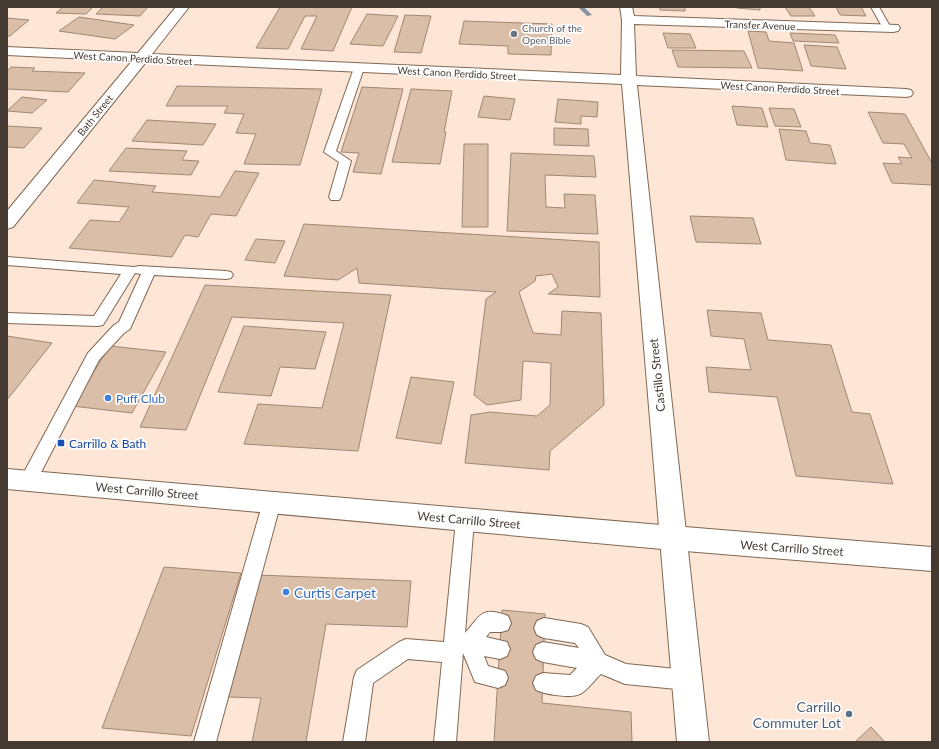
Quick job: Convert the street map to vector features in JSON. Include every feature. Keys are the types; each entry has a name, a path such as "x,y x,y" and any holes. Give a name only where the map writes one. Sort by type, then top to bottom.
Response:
{"street":[{"name":"Bath Street","path":"7,223 183,7"},
{"name":"Transfer Avenue","path":"627,14 890,28"},
{"name":"Castillo Street","path":"627,14 627,56 629,81 693,742"},
{"name":"West Canon Perdido Street","path":"7,52 906,93"},
{"name":"West Carrillo Street","path":"18,480 673,538 932,558"}],"lane":[{"path":"875,7 890,28"},
{"path":"335,197 345,161 330,152 358,68"},
{"path":"7,261 226,275"},
{"path":"7,318 98,321 130,270"},
{"path":"18,480 93,357 119,329 125,325 149,271"},
{"path":"205,742 272,502"},
{"path":"445,742 459,646 464,520"},
{"path":"459,646 484,622 501,623"},
{"path":"544,628 581,634 598,662"},
{"path":"459,646 482,675 498,678"},
{"path":"354,742 364,677 406,649 459,646 500,649"},
{"path":"543,652 598,662 625,674 687,680"},
{"path":"542,683 574,686 598,662"}],"building":[{"path":"63,7 93,7 86,14 56,13"},
{"path":"103,7 148,7 140,16 96,14"},
{"path":"280,7 352,7 333,51 301,49 317,16 305,16 288,49 256,48"},
{"path":"660,7 685,7 685,11 660,10"},
{"path":"760,7 760,10 737,8"},
{"path":"785,7 809,7 815,16 791,16"},
{"path":"836,7 861,7 866,16 840,15"},
{"path":"367,14 398,16 383,46 350,44"},
{"path":"405,15 431,16 421,53 394,52"},
{"path":"79,17 134,25 115,39 59,31"},
{"path":"7,18 29,20 10,36 7,36"},
{"path":"464,21 552,24 551,55 508,54 508,46 459,44"},
{"path":"748,31 766,32 769,41 794,43 803,71 758,68"},
{"path":"663,33 690,34 696,48 668,48"},
{"path":"790,33 835,35 839,43 793,41"},
{"path":"804,45 837,47 846,69 811,66"},
{"path":"672,50 744,51 752,68 678,67"},
{"path":"11,67 35,68 32,71 85,73 68,92 7,89 7,71"},
{"path":"177,86 322,89 300,165 244,164 256,134 236,133 244,114 224,113 228,106 166,106"},
{"path":"362,87 403,89 381,174 353,172 359,153 341,152"},
{"path":"411,89 452,91 444,132 446,132 440,164 392,162"},
{"path":"484,96 515,99 510,120 478,117"},
{"path":"22,97 47,100 32,113 7,111"},
{"path":"558,99 598,102 597,117 581,116 581,124 555,122"},
{"path":"732,106 762,108 768,127 737,125"},
{"path":"769,108 794,109 801,127 775,126"},
{"path":"868,112 905,114 932,163 932,185 892,183 883,163 902,164 898,157 912,158 904,144 883,143"},
{"path":"147,120 216,124 203,145 132,141"},
{"path":"7,126 42,128 24,148 7,147"},
{"path":"554,128 588,129 589,146 554,145"},
{"path":"779,129 806,131 810,143 830,145 836,164 786,160"},
{"path":"464,144 488,144 488,227 462,227"},
{"path":"126,148 187,151 182,160 199,161 191,175 109,171"},
{"path":"511,153 594,156 596,177 545,175 546,207 565,208 564,194 595,195 598,234 507,231"},
{"path":"235,171 259,173 236,216 211,214 198,237 185,235 172,257 69,248 90,220 119,222 129,207 77,203 94,180 156,186 152,192 220,197"},
{"path":"690,216 753,218 761,244 696,242"},
{"path":"304,224 599,242 600,297 548,294 558,287 552,274 536,276 535,281 519,292 533,333 561,335 562,311 601,313 604,405 550,451 549,470 465,463 471,415 490,412 537,416 550,405 551,363 523,361 521,400 487,405 474,395 486,299 496,292 359,283 357,268 338,280 284,276"},
{"path":"256,239 285,241 275,263 245,260"},
{"path":"205,285 391,295 358,451 244,444 258,404 322,408 344,323 232,317 186,430 140,427"},
{"path":"707,310 761,313 768,340 831,345 852,412 870,414 893,484 796,476 777,397 709,392 706,367 751,370 744,339 711,336"},
{"path":"244,326 326,332 315,369 280,367 271,396 218,392"},
{"path":"7,336 52,343 7,400"},
{"path":"110,346 166,352 132,413 72,406"},
{"path":"411,377 454,382 441,444 396,438"},
{"path":"164,567 241,573 191,736 102,728"},
{"path":"258,575 411,581 407,627 326,624 306,742 252,742 261,698 228,697"},
{"path":"502,610 545,614 542,703 631,712 632,742 494,742"},
{"path":"871,727 885,742 855,742"}],"waterway":[{"path":"581,7 589,15"}],"place":[{"name":"Church of the Open Bible","path":"514,34"},
{"name":"Puff Club","path":"108,398"},
{"name":"Carrillo & Bath","path":"61,443"},
{"name":"Curtis Carpet","path":"286,592"},
{"name":"Carrillo Commuter Lot","path":"849,714"}]}
